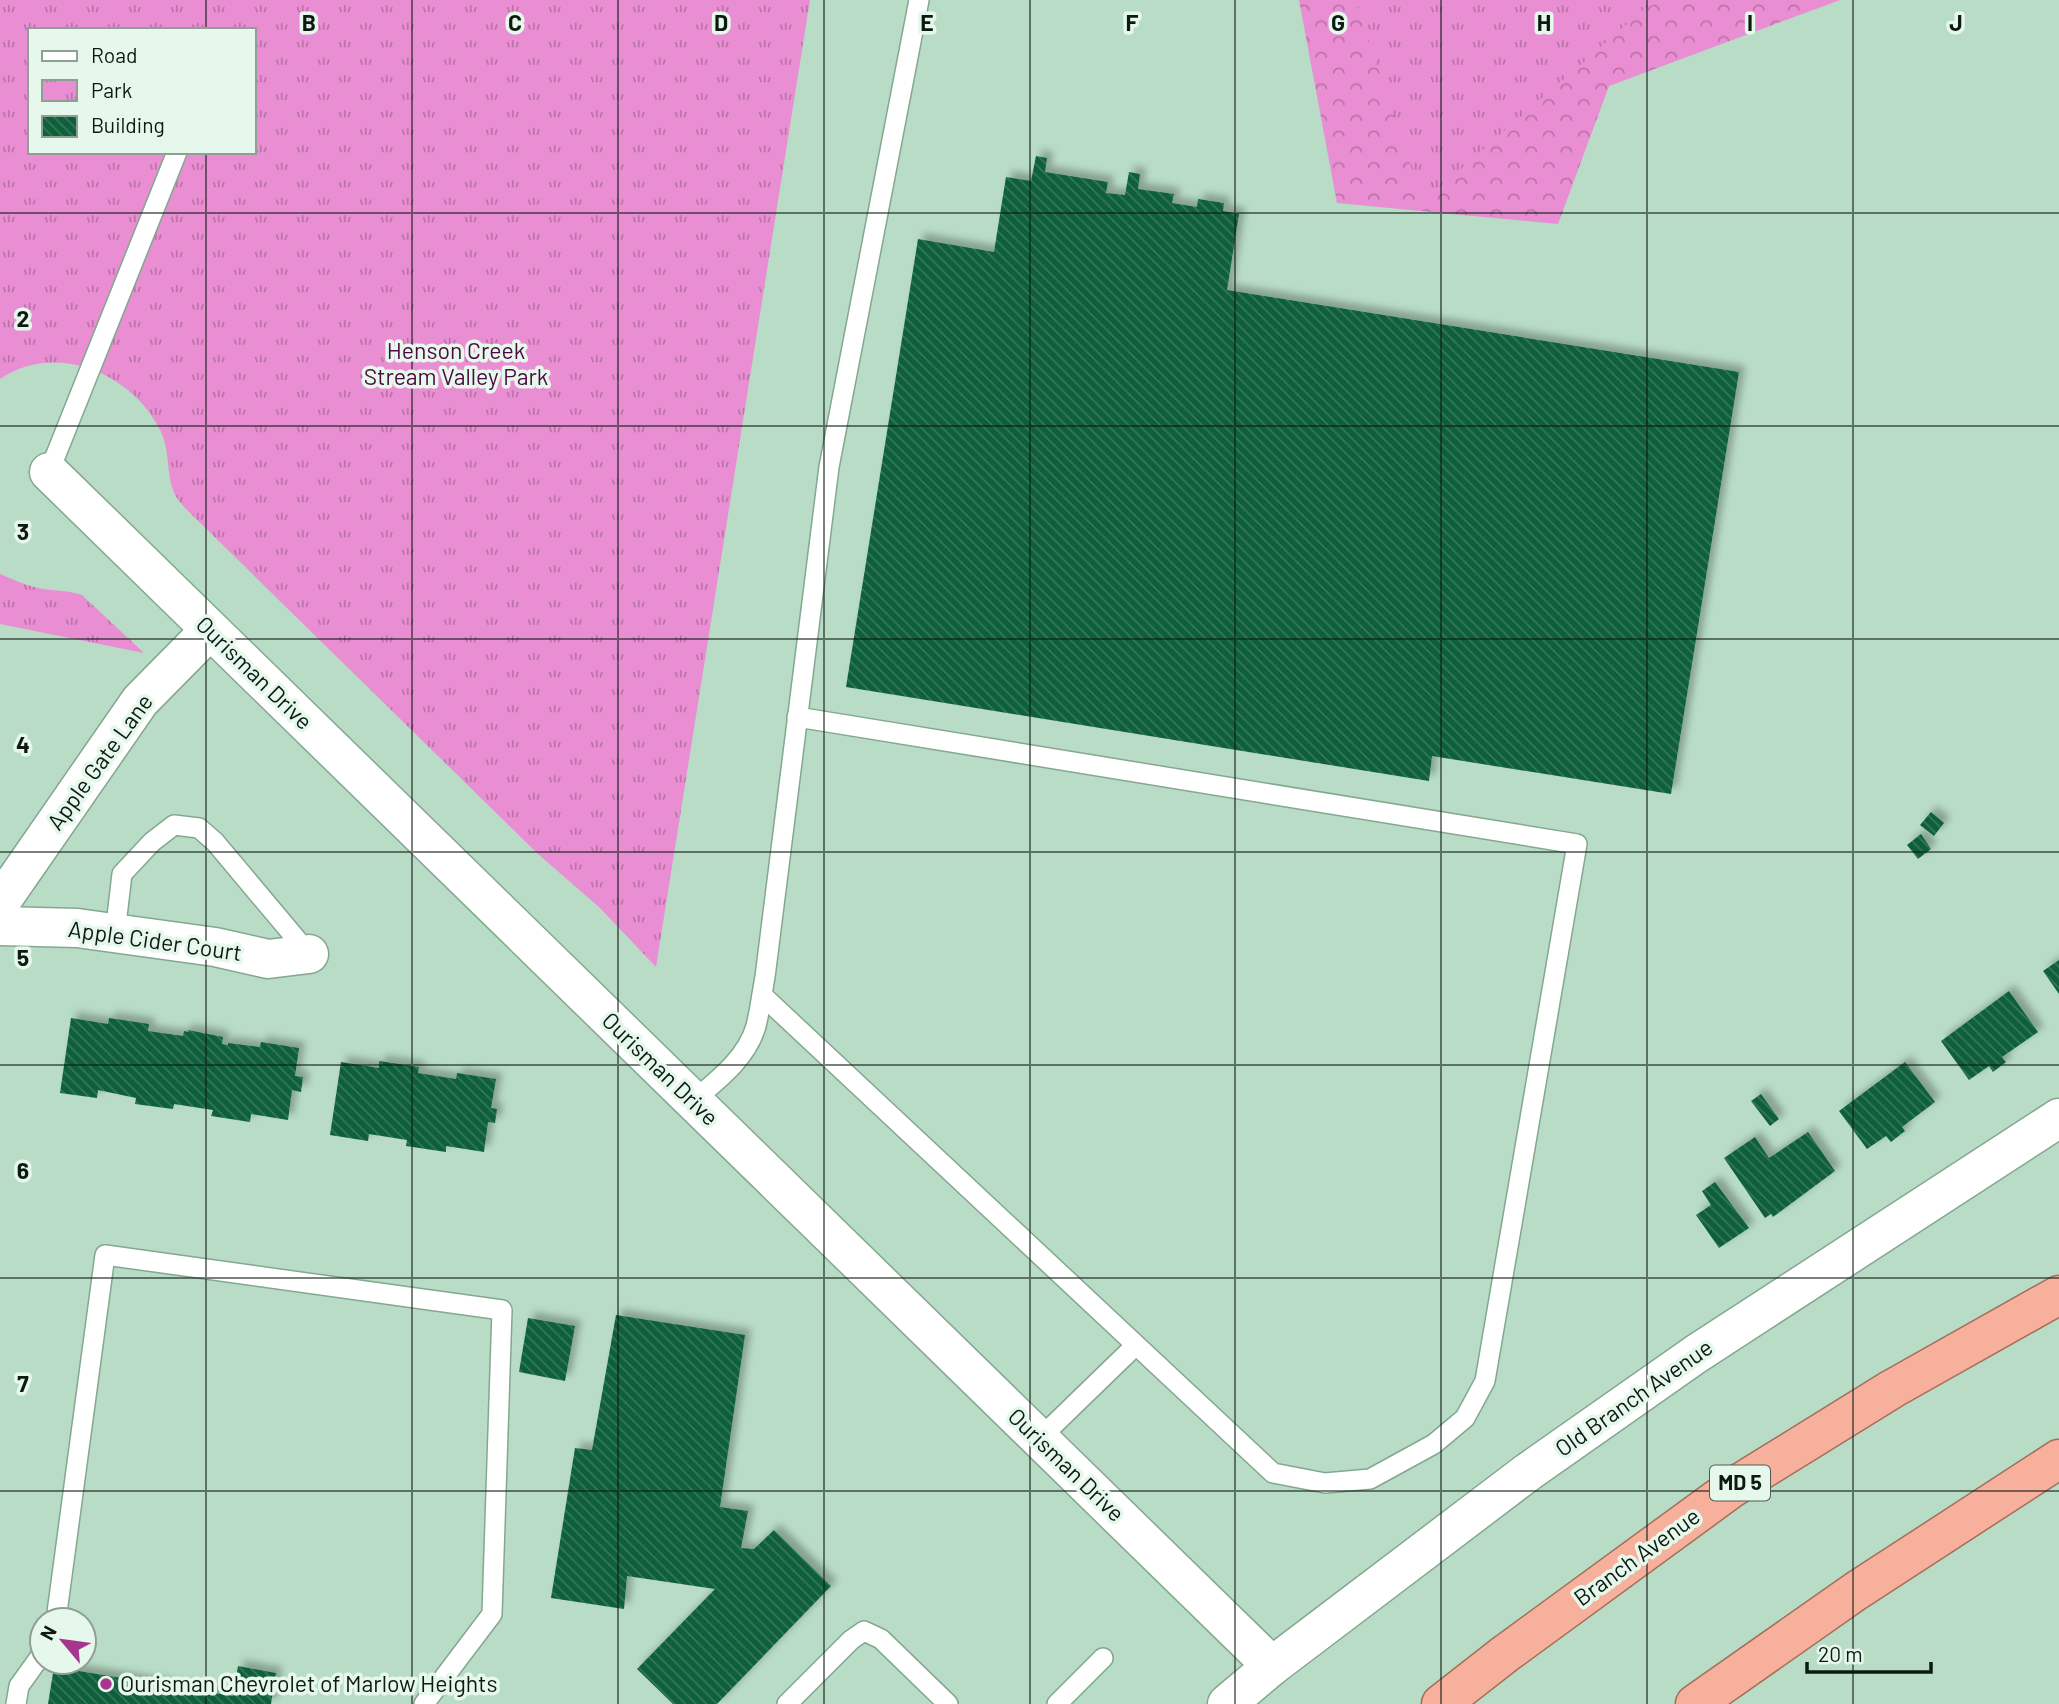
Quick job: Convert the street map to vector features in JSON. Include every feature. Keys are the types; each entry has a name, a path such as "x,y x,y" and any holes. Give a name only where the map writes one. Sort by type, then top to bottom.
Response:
{"highway":[{"name":"Branch Avenue","path":"1441,1704 1732,1488 1892,1389 2059,1295"},
{"path":"1695,1704 1856,1591 2059,1460"}],"street":[{"name":"Ourisman Drive","path":"48,472 1272,1666"},
{"name":"Apple Gate Lane","path":"0,903 140,701 210,630"},
{"name":"Apple Cider Court","path":"0,926 76,928 215,947 268,959 309,954"},
{"name":"Old Branch Avenue","path":"1227,1704 1272,1666 1528,1472 1696,1354 2059,1118"}],"lane":[{"path":"693,1101 744,1053 755,1028 762,995 829,467 919,0"},
{"path":"48,472 176,154"},
{"path":"762,995 1273,1473 1325,1483 1370,1479 1434,1444 1465,1418 1485,1381 1577,844 797,717"},
{"path":"115,933 122,874 152,842 174,825 199,828 215,842 309,954"},
{"path":"58,1606 105,1255 502,1310 492,1614 425,1704"},
{"path":"1039,1439 1136,1345"},
{"path":"787,1704 851,1640 864,1631 881,1639 947,1704"},
{"path":"1057,1704 1103,1658"},
{"path":"16,1704 19,1686 28,1673"}],"green space":[{"name":"Henson Creek Stream Valley Park","path":"0,0 810,0 656,967 600,908 538,854 185,508 173,490 159,428 130,392 111,378 67,363 44,363 21,368 0,379"},
{"path":"1299,0 1840,0 1609,86 1558,224 1337,203"},
{"path":"1355,0 1662,0 1643,10 1423,202"},
{"path":"0,574 37,588 82,595 144,653 0,624"}],"building":[{"path":"1036,156 1047,158 1045,172 1108,182 1106,193 1125,195 1129,172 1140,174 1138,189 1174,194 1172,203 1197,207 1198,199 1224,203 1223,211 1239,214 1227,290 1739,372 1671,794 1432,756 1429,781 846,687 918,239 994,252 1006,177 1031,181"},
{"path":"1931,812 1944,823 1934,836 1920,825"},
{"path":"1921,834 1931,849 1918,859 1907,845"},
{"path":"2059,960 2059,994 2043,971"},
{"path":"2009,991 2038,1032 2002,1057 2006,1062 1993,1072 1989,1066 1969,1080 1941,1041"},
{"path":"71,1018 108,1024 109,1018 149,1024 148,1031 183,1036 184,1031 189,1032 188,1030 223,1037 222,1044 228,1045 260,1047 261,1042 299,1048 295,1076 303,1077 301,1092 292,1090 288,1120 251,1114 250,1122 211,1116 213,1110 174,1104 173,1109 135,1104 136,1098 98,1090 97,1098 60,1093"},
{"path":"379,1061 419,1067 418,1073 456,1079 457,1073 496,1079 491,1108 497,1109 495,1123 488,1122 484,1152 446,1146 446,1152 406,1146 407,1140 369,1134 368,1141 330,1135 341,1062 379,1068"},
{"path":"1905,1062 1935,1102 1902,1127 1905,1131 1891,1142 1886,1136 1867,1149 1839,1111"},
{"path":"1761,1094 1779,1119 1770,1126 1751,1101"},
{"path":"1808,1132 1835,1171 1773,1217 1771,1214 1765,1218 1724,1158 1755,1137 1769,1158"},
{"path":"1715,1182 1749,1228 1719,1248 1696,1215 1711,1205 1702,1191"},
{"path":"616,1315 745,1335 720,1507 748,1511 741,1548 754,1549 774,1530 831,1586 717,1704 673,1704 637,1669 715,1589 627,1576 624,1609 551,1598 575,1448 592,1450"},
{"path":"528,1318 575,1326 565,1381 519,1372"},
{"name":"Ourisman Chevrolet of Marlow Heights","path":"238,1666 276,1673 271,1704 48,1704 53,1676 98,1674 233,1696"}],"place":[{"name":"Ourisman Chevrolet of Marlow Heights","path":"106,1684"}]}
